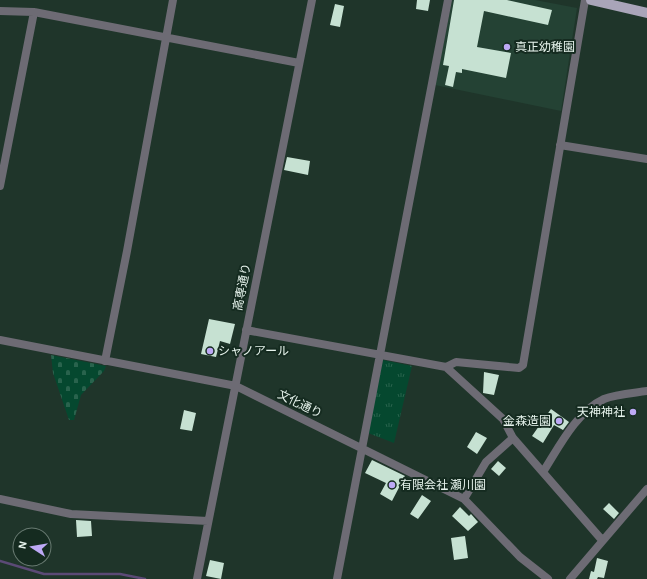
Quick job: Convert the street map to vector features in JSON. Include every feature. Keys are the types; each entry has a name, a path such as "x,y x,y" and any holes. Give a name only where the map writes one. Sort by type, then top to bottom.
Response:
{"main road":[{"path":"591,0 647,13"}],"street":[{"path":"105,361 168,38 173,0"},
{"name":"高専通り","path":"196,579 236,386 312,0"},
{"path":"337,579 448,0"},
{"path":"446,367 456,362 519,368 523,365 585,0"},
{"path":"0,11 34,12 299,63"},
{"path":"0,186 2,168 34,12"},
{"path":"560,145 647,159"},
{"path":"246,330 446,367 503,419 513,438 602,540"},
{"name":"文化通り","path":"0,340 236,386 464,498 520,557 548,579"},
{"path":"542,472 576,422 589,407 605,398 647,391"},
{"path":"464,498 486,462 513,438"},
{"path":"570,579 581,568 602,540 647,489"},
{"path":"0,499 71,514 208,521"}],"shaded area":[{"name":"真正幼稚園","path":"452,0 535,0 577,8 561,111 435,85"}],"green space":[{"path":"51,355 106,366 104,371 81,395 74,420 69,420 53,373"},
{"path":"383,360 412,366 394,443 368,433"}],"building":[{"path":"417,0 430,0 428,11 416,9"},
{"path":"454,0 507,0 552,10 548,25 484,11 477,47 511,53 506,78 462,69 462,73 456,72 453,87 445,85 449,66 443,65"},
{"path":"335,4 344,6 340,27 330,25"},
{"path":"287,157 310,161 308,175 284,170"},
{"path":"209,319 235,324 230,344 220,341 216,357 201,354"},
{"path":"484,372 499,375 494,395 483,393"},
{"path":"551,409 569,422 563,430 554,425 543,443 532,436"},
{"path":"184,410 196,413 192,431 180,429"},
{"path":"476,432 487,438 477,454 467,447"},
{"path":"372,460 405,476 392,501 380,494 386,483 365,473"},
{"path":"498,461 506,468 499,476 491,469"},
{"path":"422,495 431,501 418,519 410,514"},
{"path":"609,503 619,513 614,519 603,509"},
{"path":"460,507 469,516 471,514 478,522 468,531 452,516"},
{"path":"76,520 91,521 92,536 77,537"},
{"path":"465,536 468,558 454,560 451,538"},
{"path":"597,558 608,561 604,578 598,577 597,579 589,579 591,571 594,572"},
{"path":"210,560 224,563 221,579 206,576"}],"waterway":[{"path":"0,561 44,574 120,574 145,579"}],"place":[{"name":"真正幼稚園","path":"507,47"},
{"name":"シャノアール","path":"210,351"},
{"name":"天神神社","path":"633,412"},
{"name":"金森造園","path":"559,421"},
{"name":"有限会社 瀬川園","path":"392,485"}]}
